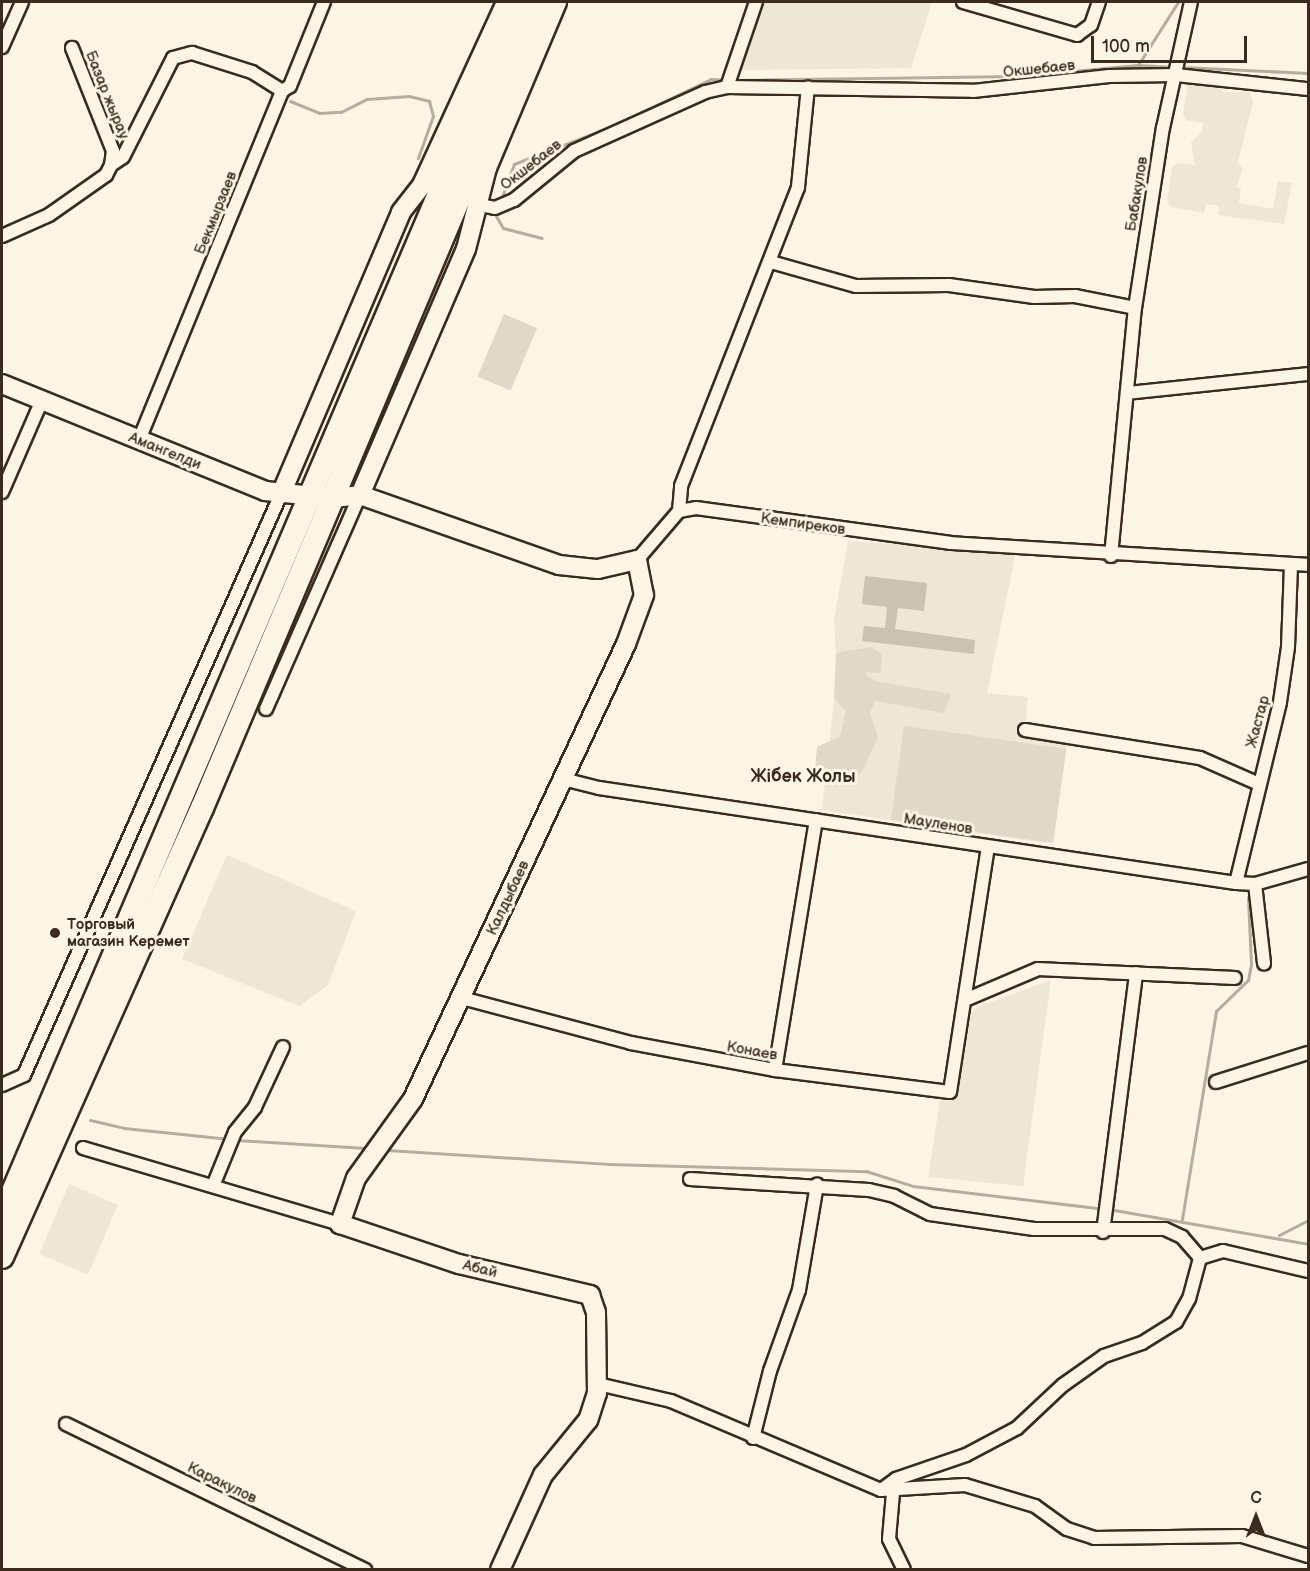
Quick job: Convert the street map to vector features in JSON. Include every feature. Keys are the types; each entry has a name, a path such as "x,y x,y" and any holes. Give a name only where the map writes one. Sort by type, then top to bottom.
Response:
{"highway":[{"path":"2,1257 87,1009 521,2"},
{"path":"2,1217 27,1179 110,1020 542,2"},
{"path":"87,1009 110,1020"}],"main road":[{"path":"281,494 402,212 422,185 506,2"},
{"path":"360,495 466,249 475,204 557,2"},
{"name":"Амангелди","path":"2,384 139,440 281,494 333,498"},
{"path":"333,498 360,495 560,565 598,568 637,560"},
{"name":"Калдыбаев","path":"340,1224 356,1178 412,1099 462,998 641,605 644,585 637,560"},
{"name":"Абай","path":"340,1224 459,1264 590,1295 596,1312 598,1384 588,1420 543,1475 500,1569"}],"street":[{"path":"2,47 22,2"},
{"name":"Бекмырзаев","path":"139,440 282,91 295,76 324,2"},
{"path":"727,87 756,2"},
{"path":"963,2 1077,35 1091,25 1099,2"},
{"name":"Бабакулов","path":"1111,556 1135,308 1191,2"},
{"name":"Базар жырау","path":"72,48 113,151 111,165"},
{"path":"2,236 49,215 106,175 111,165 123,157 174,58 192,53 252,72 282,91"},
{"name":"Окшебаев","path":"475,204 495,208 514,201 574,151 705,92 727,87 973,91 1109,76 1176,75 1308,89"},
{"path":"637,560 679,512 681,486 771,262 798,187 808,87"},
{"path":"771,262 856,286 949,285 1034,297 1075,296 1135,308"},
{"path":"1127,393 1308,374"},
{"path":"2,492 42,400"},
{"path":"2,1085 24,1075 281,494"},
{"path":"266,709 360,495"},
{"name":"Кемпиреков","path":"679,512 696,508 950,543 1111,556 1308,565"},
{"name":"Жастар","path":"1236,883 1257,783 1280,702 1288,647 1291,566"},
{"path":"1025,730 1200,758 1257,783"},
{"name":"Мауленов","path":"562,779 988,847 1236,883 1255,884 1308,869"},
{"path":"775,1071 816,820"},
{"name":"Конаев","path":"462,998 631,1043 775,1071 950,1092 988,847"},
{"path":"1255,884 1264,963"},
{"path":"965,1000 1038,969 1235,978"},
{"path":"1103,1232 1136,973"},
{"path":"213,1186 235,1132 255,1107 283,1047"},
{"path":"1216,1082 1308,1053"},
{"name":"Абай","path":"83,1148 340,1224"},
{"path":"690,1179 817,1185 869,1190 894,1196 930,1214 972,1221 1103,1232 1165,1229 1182,1237 1200,1258"},
{"path":"753,1438 770,1371 799,1290 817,1185"},
{"path":"1200,1258 1223,1251 1308,1271"},
{"path":"881,1490 896,1479 966,1455 1017,1428 1063,1385 1104,1356 1142,1343 1176,1322 1189,1299 1200,1258"},
{"path":"598,1384 671,1401 753,1438 893,1493 966,1485 1035,1506 1067,1529 1094,1538 1242,1536 1308,1556"},
{"name":"Каракулов","path":"66,1424 365,1569"},
{"path":"893,1493 890,1539 904,1569"}],"shaded area":[{"path":"763,2 932,2 911,68 739,70"},
{"path":"1223,78 1222,92 1250,92 1253,102 1238,162 1243,169 1236,187 1241,188 1239,203 1273,209 1278,181 1292,183 1284,224 1218,215 1219,206 1206,204 1204,213 1171,207 1167,202 1172,167 1178,163 1195,165 1191,142 1202,132 1203,123 1186,120 1183,115 1188,83"},
{"path":"504,314 537,328 511,391 477,377"},
{"path":"848,541 1016,552 987,693 1028,697 1025,733 1068,740 1046,843 822,810 837,674 834,619"},
{"path":"871,647 882,654 881,673 865,672 867,676 879,682 951,694 944,713 875,701 870,713 878,737 861,774 815,769 817,747 840,736 846,711 834,698 836,653"},
{"path":"904,726 1066,749 1053,843 891,820"},
{"path":"227,855 356,911 328,985 299,1006 182,959"},
{"path":"1051,980 1023,1186 928,1177 940,1101 957,1100 972,1009"},
{"path":"69,1184 118,1205 88,1275 39,1254"}],"building":[{"path":"865,576 927,583 924,611 898,608 895,629 975,640 974,654 862,641 864,626 885,628 887,607 862,604"}],"waterway":[{"path":"1138,65 1178,2"},
{"path":"732,80 1017,76 1138,65 1172,67"},
{"path":"1182,67 1308,73"},
{"path":"502,197 514,164 612,126 711,79 726,80"},
{"path":"290,101 319,113 341,112 367,99 409,96 429,101 433,116 418,158"},
{"path":"496,216 503,228 542,238"},
{"path":"1182,1219 1216,1011 1248,980 1251,964 1248,897"},
{"path":"90,1120 124,1128 229,1139"},
{"path":"236,1140 366,1148"},
{"path":"387,1150 608,1164 866,1171 913,1186 1097,1208"},
{"path":"1114,1210 1308,1244"},
{"path":"1279,1235 1308,1220"}],"place":[{"name":"Торговый магазин Керемет","path":"55,933"}],"district":[{"name":"Жібек Жолы","path":"803,777"}]}
